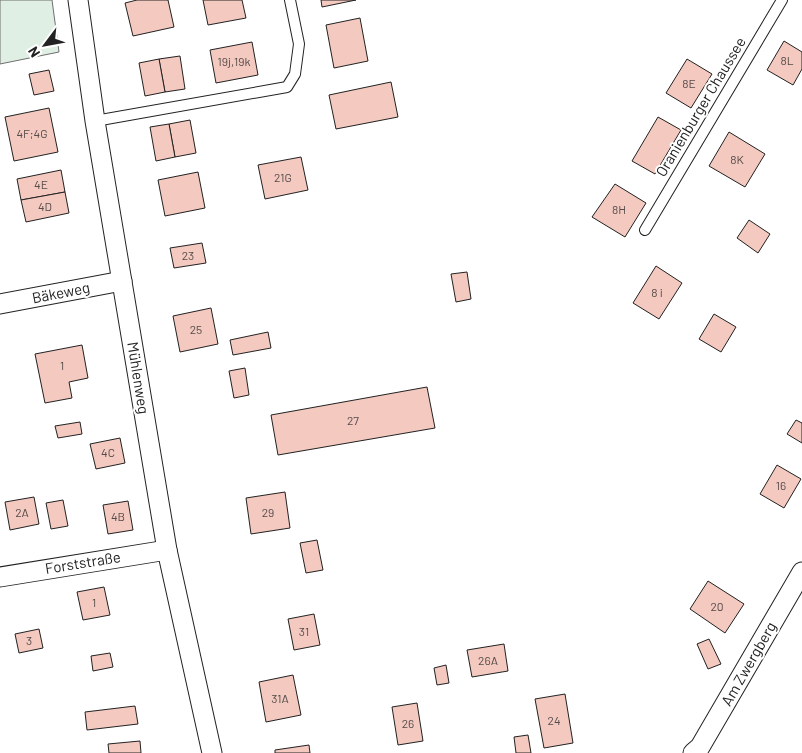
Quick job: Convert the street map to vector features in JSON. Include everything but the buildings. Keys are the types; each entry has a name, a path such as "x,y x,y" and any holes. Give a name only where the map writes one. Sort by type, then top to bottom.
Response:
{"street":[{"name":"Mühlenweg","path":"78,0 95,121 167,550 212,753"},
{"name":"Bäkeweg","path":"0,304 122,281"},
{"name":"Forststraße","path":"0,577 167,550"},
{"name":"Am Zwergberg","path":"697,750 802,572"}],"lane":[{"path":"95,121 287,87 295,74 299,44 290,0"},
{"name":"Oranienburger Chaussee","path":"645,230 782,0"}],"green space":[{"path":"0,0 52,0 59,52 0,64"}]}
